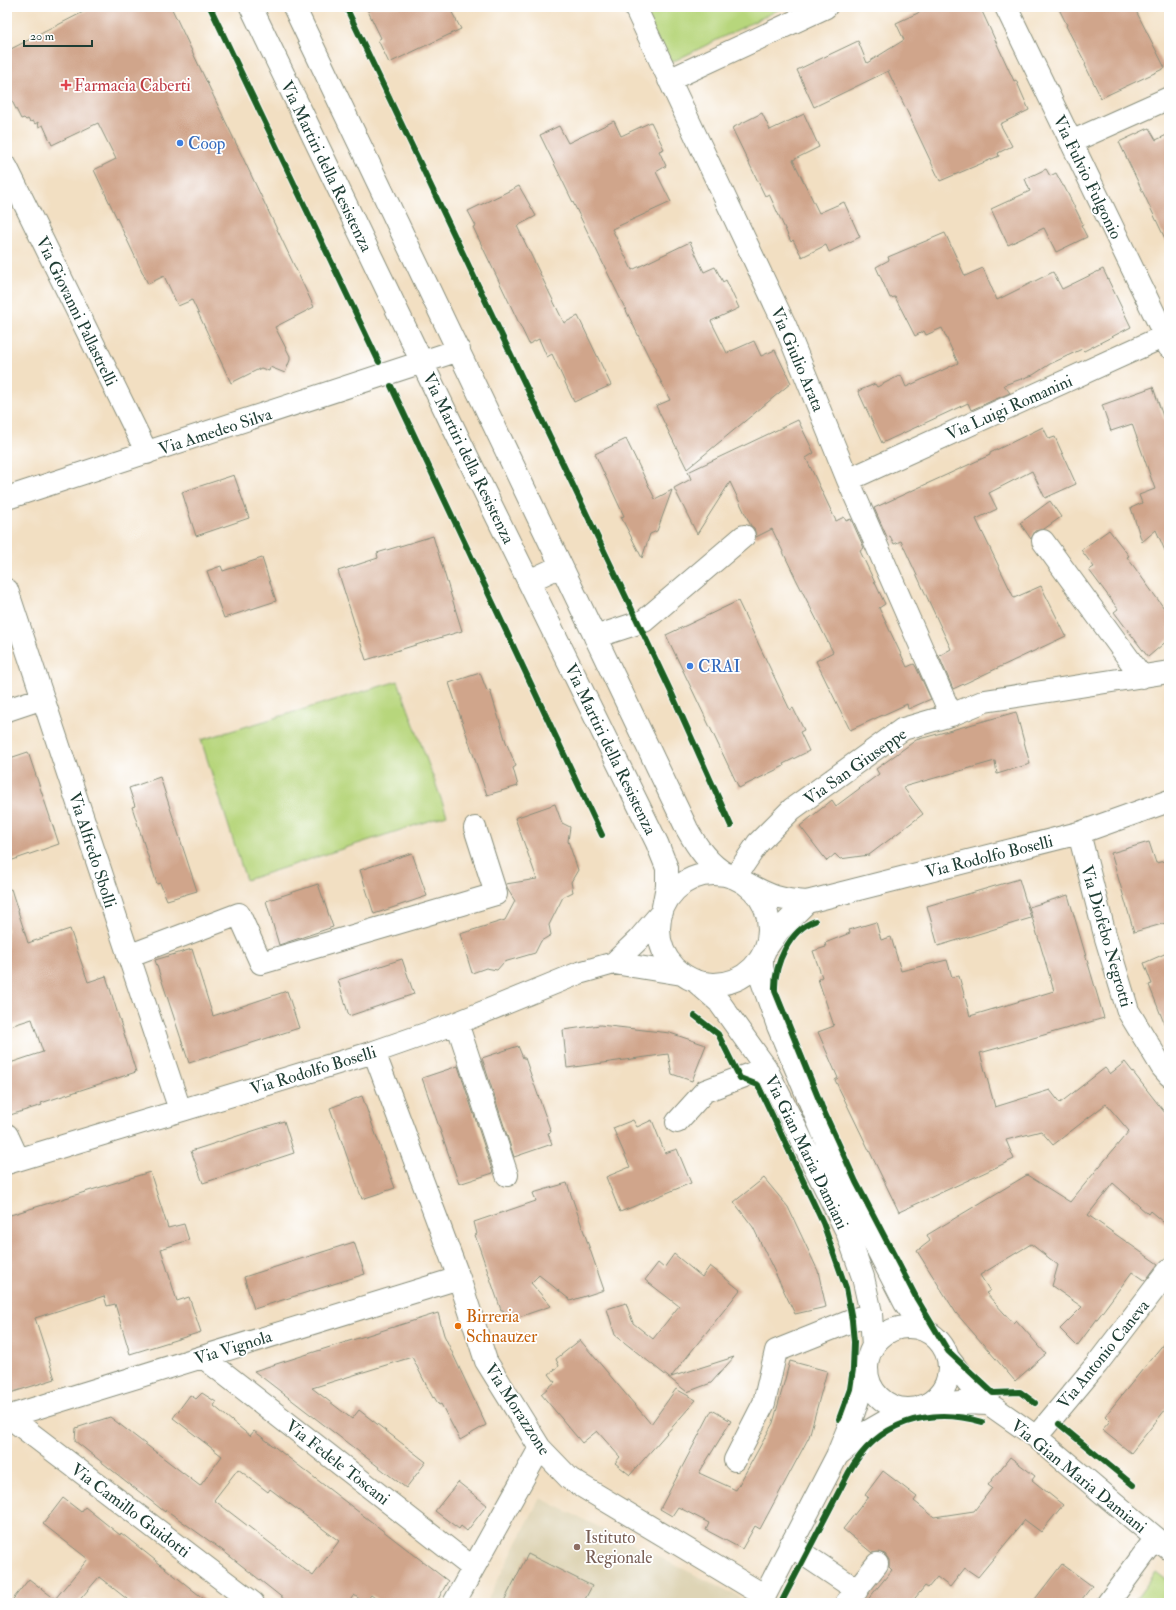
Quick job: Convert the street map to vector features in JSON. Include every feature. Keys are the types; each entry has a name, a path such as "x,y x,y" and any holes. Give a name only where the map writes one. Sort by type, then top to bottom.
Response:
{"street":[{"name":"Via Martiri della Resistenza","path":"251,7 422,363 663,855 667,868 667,886 662,912"},
{"name":"Via Martiri della Resistenza","path":"294,7 693,839 713,865 736,878"},
{"name":"Via Giulio Arata","path":"635,7 785,325 848,480 951,715"},
{"path":"669,80 826,7"},
{"name":"Via Fulvio Fulgonio","path":"1006,7 1168,339"},
{"path":"1071,142 1169,98"},
{"name":"Via Giovanni Pallastrelli","path":"7,168 147,453"},
{"name":"Via Luigi Romanini","path":"848,480 1168,339"},
{"name":"Via Amedeo Silva","path":"7,498 459,350"},
{"path":"595,637 644,621 744,536"},
{"path":"1043,541 1142,676"},
{"path":"529,581 561,566"},
{"name":"Via Alfredo Sbolli","path":"7,590 180,1110"},
{"name":"Via San Giuseppe","path":"736,878 758,843 792,809 903,729 951,715 985,701 1169,672"},
{"path":"7,710 43,698"},
{"name":"Via Rodolfo Boselli","path":"736,878 768,895 779,899 807,902 1079,833 1166,806"},
{"path":"128,956 239,914 261,963 496,894 475,828"},
{"name":"Via Diofebo Negrotti","path":"1079,833 1105,935 1128,1011 1162,1067 1169,1075"},
{"path":"716,873 736,878 759,895 766,907 770,928 764,952 749,972 732,982 706,984 688,977 672,966 665,955 660,942 659,930 662,912 664,905 671,894 680,885 691,878 703,874 716,873"},
{"name":"Via Rodolfo Boselli","path":"764,952 778,930 807,902"},
{"name":"Via Rodolfo Boselli","path":"614,963 638,940 662,912"},
{"name":"Via Gian Maria Damiani","path":"764,952 762,981 778,1026 848,1192 905,1303 925,1330 940,1342 948,1359 971,1387 989,1404 1036,1437 1162,1544"},
{"name":"Via Rodolfo Boselli","path":"13,1161 374,1052 457,1023 579,973 614,963 688,977"},
{"name":"Via Gian Maria Damiani","path":"688,977 719,1002 766,1068 847,1232 863,1277 871,1313 872,1347 869,1354 867,1370 869,1382 880,1398 887,1404 896,1407 915,1408 960,1403 989,1404"},
{"path":"457,1023 507,1175"},
{"name":"Via Morazzone","path":"374,1052 459,1278 486,1361 540,1448 570,1479 763,1600"},
{"path":"677,1122 705,1091 766,1068"},
{"path":"7,1135 13,1161"},
{"name":"Via Antonio Caneva","path":"1036,1437 1097,1364 1169,1270"},
{"name":"Via Vignola","path":"8,1417 459,1278"},
{"path":"735,1460 764,1403 776,1351 871,1313"},
{"path":"872,1347 880,1338 896,1328 916,1327 925,1330"},
{"name":"Via Fedele Toscani","path":"203,1357 474,1568"},
{"name":"Via Gian Maria Damiani","path":"915,1408 939,1395 944,1387 949,1373 948,1359"},
{"path":"763,1600 837,1456 850,1424 867,1370"},
{"path":"837,1456 862,1434 915,1408"},
{"name":"Via Camillo Guidotti","path":"8,1417 253,1603"},
{"path":"454,1603 540,1448"},
{"path":"1108,1603 1162,1544"},
{"path":"790,1545 851,1596 877,1564"}],"shaded area":[{"name":"Istituto Regionale","path":"540,1498 740,1597 737,1603 486,1603"}],"green space":[{"path":"635,7 784,7 664,66"},
{"path":"398,681 447,815 246,880 201,740"},
{"path":"1156,1572 1169,1582 1169,1603 1133,1603"}],"building":[{"path":"93,7 171,7 314,307 275,327 290,356 285,373 270,367 269,371 261,368 231,383 192,300 178,306 164,276 148,284 94,170 116,159 98,123 52,145 43,125 39,127 38,122 35,124 33,121 30,122 28,119 21,119 7,91 7,51"},
{"path":"366,7 449,7 461,29 389,63 378,40 381,38"},
{"path":"931,7 980,7 1029,110 1000,124 1012,146 998,153 999,156 940,181 888,71 814,107 797,70 858,41 867,63 904,40 896,23"},
{"path":"1058,7 1134,7 1165,68 1101,98"},
{"path":"762,113 770,130 804,114 819,147 793,160 819,213 844,202 860,237 829,252 826,245 802,257 793,240 791,242 769,194 765,196 732,128"},
{"path":"614,121 621,136 651,122 664,149 659,151 666,166 656,172 671,202 612,229 632,270 690,242 704,272 715,267 723,282 726,280 739,308 711,321 727,353 754,341 761,356 775,350 791,383 687,469 656,406 670,400 540,135 559,126 568,143"},
{"path":"1149,128 1156,140 1169,134 1169,247 1119,142"},
{"path":"1046,169 1050,176 1056,173 1064,186 1083,224 1081,225 1087,237 1056,252 1044,228 1008,245 991,209 1030,191 1025,179"},
{"path":"519,186 536,216 517,226 564,323 578,316 611,385 574,402 552,354 547,357 539,339 529,344 473,227 476,226 468,211"},
{"path":"945,233 965,276 983,268 997,300 1053,272 1062,289 1103,269 1131,327 1084,351 1082,349 1050,364 1033,375 1004,385 1010,393 971,410 968,403 882,443 858,391 875,384 877,387 901,375 906,387 958,363 942,328 926,335 924,331 915,336 895,297 890,298 876,267 889,260 888,257"},
{"path":"1153,387 1169,434 1169,560 1156,530 1142,542 1131,508 1142,503 1139,495 1155,489 1132,424 1111,431 1102,405"},
{"path":"798,420 814,453 806,458 836,521 844,517 846,521 851,519 864,548 860,551 885,604 879,608 907,667 914,664 931,699 908,709 907,704 850,730 816,661 833,652 772,529 756,537 754,528 751,526 730,482 697,534 674,488 691,479 688,472"},
{"path":"1043,427 1049,439 1055,437 1076,484 1045,498 1032,471 989,493 997,509 976,519 1014,598 1041,586 1066,636 953,689 939,656 951,649 901,541 894,544 890,536 887,537 874,508 990,455 990,453"},
{"path":"626,439 655,499 672,490 657,531 650,534 642,558 621,517 624,516 595,454"},
{"path":"234,475 249,518 196,536 182,492"},
{"path":"1050,501 1061,517 1044,529 1035,531 1031,539 1020,523"},
{"path":"1109,530 1129,556 1127,557 1169,615 1169,639 1148,657 1114,612 1118,609 1089,570 1094,567 1081,550"},
{"path":"433,536 462,631 366,660 338,571 378,558 377,553"},
{"path":"262,558 276,601 224,618 207,571 221,566 223,571"},
{"path":"738,601 790,710 793,708 804,730 800,732 809,751 783,764 784,766 739,788 666,635"},
{"path":"480,673 487,691 490,690 506,742 516,766 513,768 518,786 487,795 449,683"},
{"path":"1016,712 1030,764 997,774 995,761 903,787 923,814 869,855 840,859 835,854 827,861 800,826 832,800 836,806 879,774 876,769 916,740"},
{"path":"28,752 59,844 7,862 7,759"},
{"path":"160,777 197,891 167,900 160,883 157,884 132,807 135,806 129,788"},
{"path":"555,804 562,823 570,827 568,841 578,870 571,882 573,892 563,897 549,925 551,935 541,941 535,953 504,962 497,970 486,968 472,973 460,934 505,920 515,901 506,884 537,879 515,818"},
{"path":"1149,842 1156,863 1169,860 1169,922 1134,932 1111,853"},
{"path":"412,853 427,896 374,914 360,870"},
{"path":"1019,879 1031,918 938,946 927,906"},
{"path":"318,884 333,927 279,945 266,901"},
{"path":"11,889 28,943 70,929 88,982 106,976 136,1072 41,1103 42,1105 7,1116 7,1064 43,1052 32,1019 7,1027 7,890"},
{"path":"1068,895 1104,1018 980,1053 995,1107 1050,1090 1060,1103 1105,1068 1110,1074 1125,1062 1169,1118 1169,1227 1150,1211 1148,1214 1113,1183 1088,1215 1158,1264 1145,1281 1132,1272 1077,1346 1060,1329 1082,1307 1052,1286 1058,1265 1031,1244 980,1275 990,1291 986,1293 1013,1323 1016,1320 1046,1354 1015,1381 956,1313 917,1251 930,1241 927,1235 1027,1175 1070,1202 1129,1131 1106,1104 1053,1145 1041,1131 1006,1140 1014,1159 899,1212 835,1080 838,1078 818,1032 834,1026 818,979 822,977 813,951 826,947 825,943 850,933 849,930 876,922 881,940 891,937 901,971 947,960 952,977 959,976 970,1016 1054,991 1029,907"},
{"path":"192,949 213,1016 287,991 299,1028 189,1063 155,960"},
{"path":"1169,952 1168,1033 1149,985 1152,984 1144,963"},
{"path":"402,959 414,994 349,1016 338,980"},
{"path":"600,1025 670,1033 706,1045 692,1081 672,1074 668,1054 567,1068 563,1030"},
{"path":"518,1046 523,1058 525,1058 551,1132 548,1133 552,1144 514,1157 482,1058"},
{"path":"458,1066 493,1173 459,1184 422,1078"},
{"path":"362,1096 395,1188 362,1199 330,1108"},
{"path":"633,1120 637,1127 652,1120 665,1153 677,1149 691,1183 620,1212 606,1177 630,1167 613,1128"},
{"path":"284,1121 294,1153 203,1183 191,1151"},
{"path":"150,1172 168,1228 184,1224 189,1240 161,1249 177,1301 189,1297 201,1332 130,1354 115,1304 107,1306 104,1296 35,1318 55,1379 7,1394 7,1216"},
{"path":"764,1178 788,1207 818,1271 826,1307 795,1314 753,1227 734,1202"},
{"path":"567,1183 604,1290 570,1301 539,1275 531,1283 551,1306 507,1321 503,1310 501,1310 475,1235 477,1234 474,1222 536,1201 533,1193"},
{"path":"354,1242 365,1274 254,1309 244,1277"},
{"path":"674,1254 702,1277 710,1266 740,1290 671,1377 734,1357 711,1383 687,1392 615,1335 607,1309 626,1303 633,1323 653,1339 679,1306 645,1280 658,1263 664,1268"},
{"path":"438,1313 444,1335 486,1425 460,1440 441,1404 439,1405 434,1397 433,1398 412,1357 312,1388 352,1419 359,1410 426,1462 406,1488 254,1371"},
{"path":"1169,1337 1169,1405 1131,1453 1102,1430 1110,1421 1105,1416"},
{"path":"580,1340 651,1424 676,1389 696,1400 630,1475 615,1463 620,1457 597,1431 582,1443 541,1394 555,1382 549,1374 559,1366 556,1359"},
{"path":"790,1361 827,1371 809,1437 760,1529 755,1526 742,1549 706,1530 709,1523 678,1507 672,1516 660,1509 712,1410 731,1421 699,1473 736,1490 773,1423"},
{"path":"202,1393 216,1402 214,1406 250,1436 254,1431 448,1581 436,1603 382,1603 371,1595 365,1603 354,1595 348,1603 289,1603 222,1550 166,1510 165,1512 75,1441 76,1428 110,1417 200,1486 222,1456 173,1418 190,1395 196,1399","holes":["238,1469 268,1492 270,1489 339,1541 313,1576 214,1500"]},
{"path":"1010,1457 1035,1476 1032,1480 1063,1505 1041,1532 1025,1520 978,1577 965,1568 950,1587 937,1577 928,1588 925,1586 911,1603 865,1603 892,1570 889,1567 889,1560 885,1554 878,1552 872,1553 843,1529 868,1497 865,1495 883,1471 917,1497 914,1501 934,1517 974,1511 992,1488 988,1485"},
{"path":"458,1482 487,1505 467,1531 461,1526 459,1529 435,1511"},
{"path":"63,1498 81,1512 85,1507 120,1535 121,1533 209,1603 132,1603 99,1577 77,1603 10,1603 29,1579 55,1599 88,1559 43,1524"},
{"path":"528,1554 592,1586 583,1603 503,1603"},
{"path":"1062,1564 1092,1586 1079,1603 1032,1603"}],"cycle path":[{"path":"210,7 379,362"},
{"path":"346,7 672,694 731,826"},
{"path":"391,386 602,835"},
{"path":"815,921 798,932 785,950 777,970 775,991 822,1107 856,1182 917,1299 948,1351 993,1393 1020,1392 1035,1403"},
{"path":"695,1016 718,1034 740,1078 758,1085 823,1223 846,1288 852,1320 854,1342 853,1369 850,1389 839,1419"},
{"path":"781,1603 849,1472 861,1455 874,1441 889,1430 906,1422 924,1418 943,1416 982,1422"},
{"path":"1059,1424 1133,1485"}],"place":[{"name":"Farmacia Caberti","path":"66,85"},
{"name":"Coop","path":"180,143"},
{"name":"CRAI","path":"690,666"},
{"name":"Birreria Schnauzer","path":"458,1326"},
{"name":"Istituto Regionale","path":"577,1547"}]}
